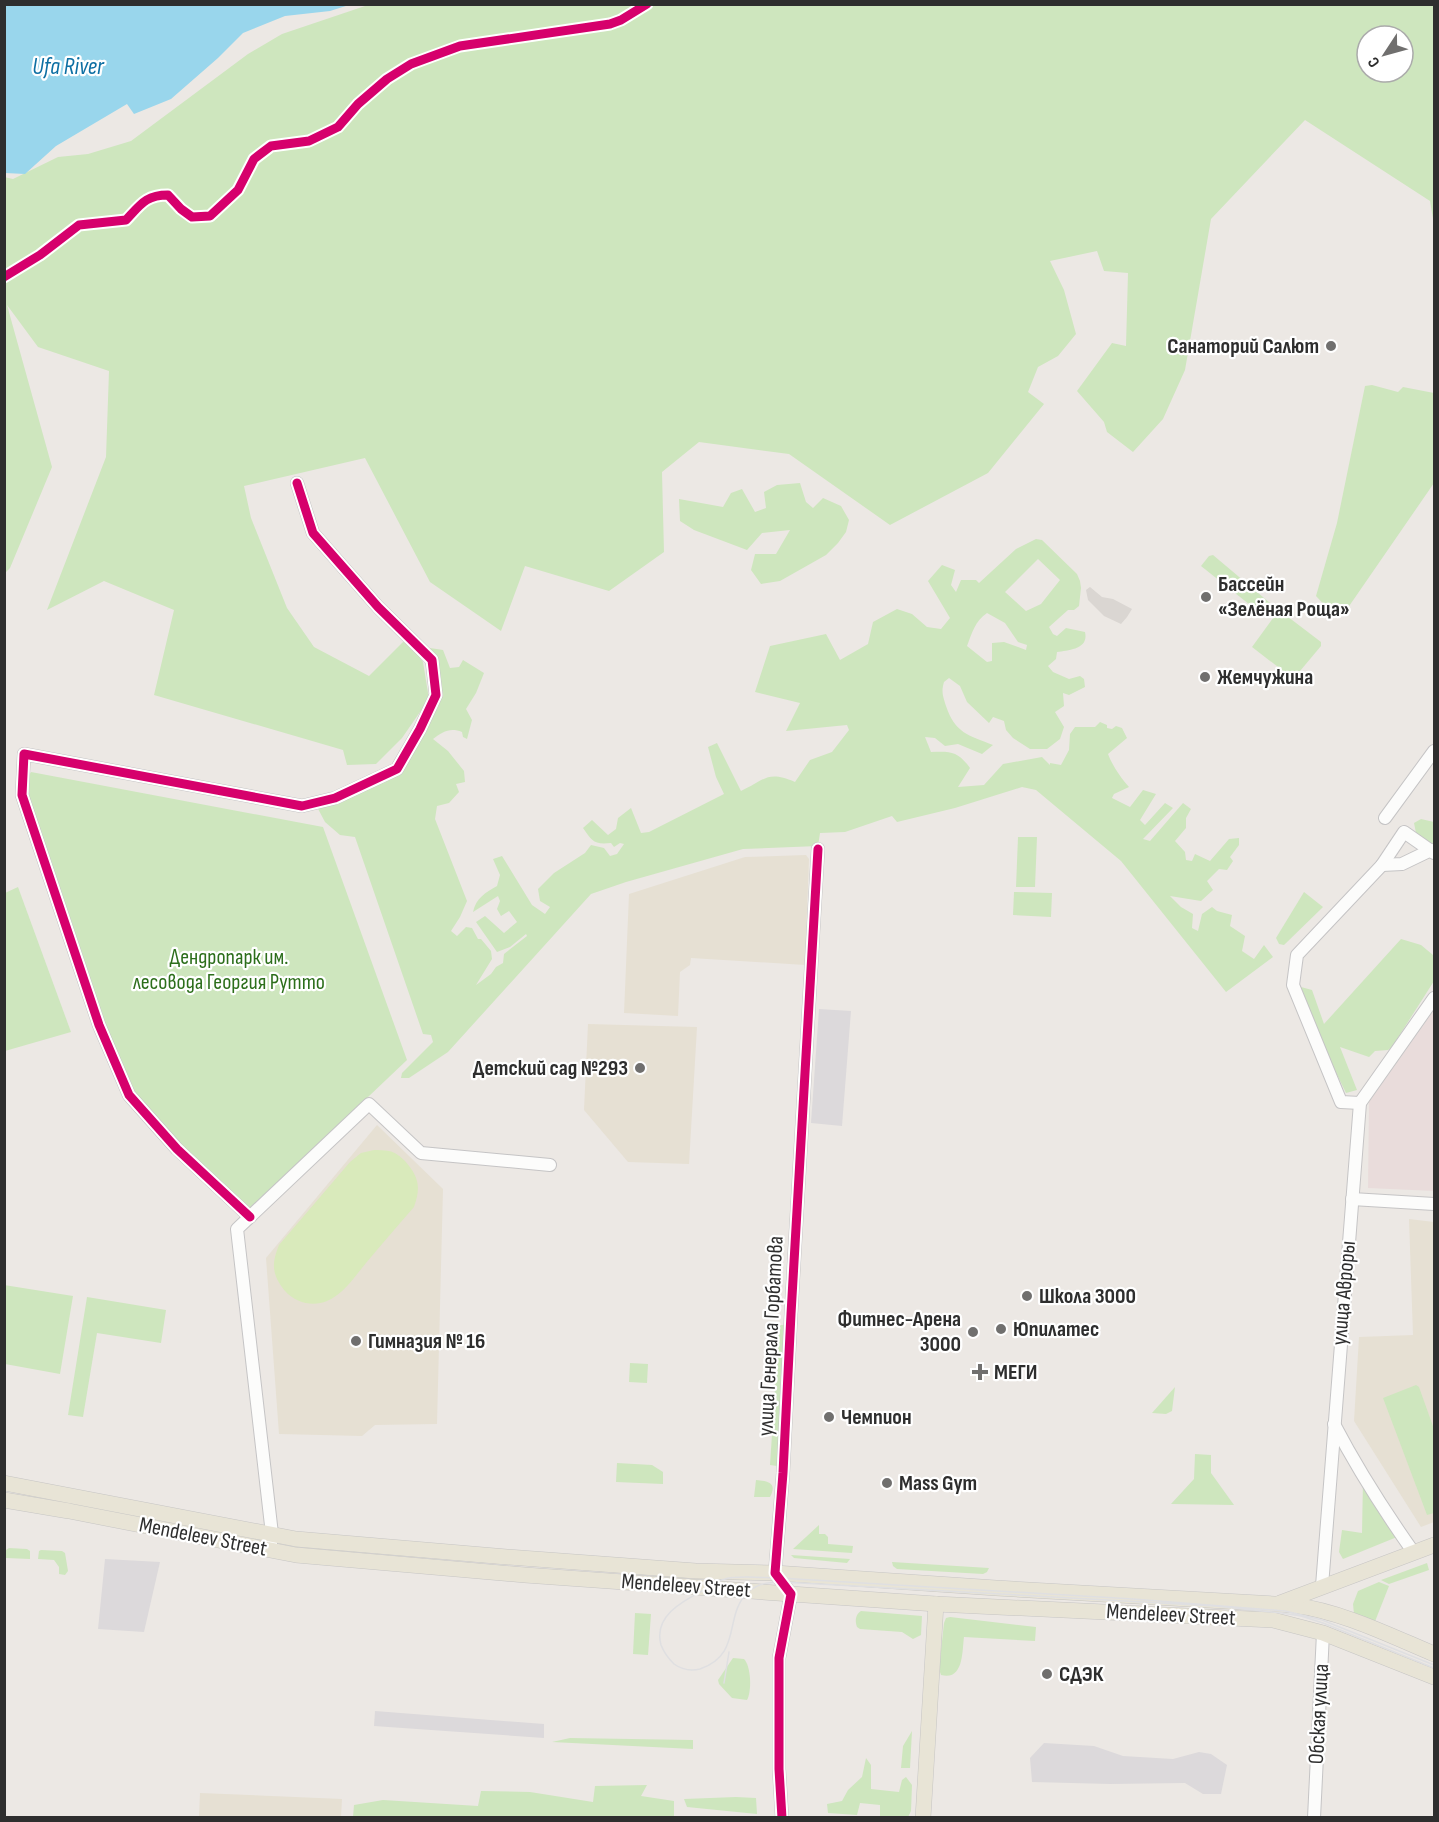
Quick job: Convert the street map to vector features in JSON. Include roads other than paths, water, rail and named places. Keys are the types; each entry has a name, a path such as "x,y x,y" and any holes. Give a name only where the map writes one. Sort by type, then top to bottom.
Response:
{"main road":[{"name":"Mendeleev Street","path":"4,1483 296,1539 507,1557 696,1571 775,1573 1274,1612 1434,1677"},
{"name":"Mendeleev Street","path":"4,1500 296,1555 936,1604 1274,1612"},
{"path":"1274,1612 1322,1586 1434,1545"},
{"path":"1274,1612 1292,1605 1322,1586"},
{"name":"улица Авроры","path":"1322,1586 1322,1611"},
{"path":"923,1818 936,1604"},
{"path":"1292,1605 1322,1611 1434,1654"},
{"name":"Обская улица","path":"1322,1611 1323,1633"}],"street":[{"path":"250,1217 177,1149 129,1095 99,1025 22,795 22,774 24,754 303,806 335,798 397,769 436,695 432,660 378,607 313,533 297,483"},
{"path":"1385,818 1434,751"},
{"path":"1432,852 1404,832 1382,865 1297,955 1293,985 1341,1102 1360,1103 1434,998"},
{"name":"улица Генерала Горбатова","path":"775,1573 783,1473 818,849"},
{"path":"1382,865 1402,864 1432,852"},
{"name":"улица Авроры","path":"1322,1586 1360,1103"},
{"path":"270,1550 272,1534 237,1230 369,1104 421,1153 550,1165"},
{"path":"1352,1199 1434,1204"},
{"path":"1334,1423 1387,1513 1414,1552"},
{"path":"775,1573 791,1594 779,1658 779,1769 783,1818"},
{"name":"Обская улица","path":"1314,1818 1323,1633"}],"water":[{"name":"Ufa River","path":"5,4 349,5 330,11 285,16 243,33 171,99 134,114 127,104 56,146 25,174 5,173"}],"tram line":[{"path":"1434,1665 1322,1620 1285,1611 1133,1599 779,1578 737,1577 720,1581 687,1599 672,1611 661,1626 660,1635 663,1650 674,1664 686,1669 700,1669 722,1654 731,1634 736,1612 748,1592 764,1584 782,1582 1215,1606 1282,1613 1323,1623 1434,1668"},
{"path":"724,1683 729,1652"}],"place":[{"name":"Санаторий Салют","path":"1331,346"},
{"name":"Бассейн «Зелёная Роща»","path":"1206,597"},
{"name":"Жемчужина","path":"1205,677"},
{"name":"Детский сад №293","path":"640,1068"},
{"name":"Школа 3000","path":"1027,1296"},
{"name":"Юпилатес","path":"1001,1329"},
{"name":"Фитнес-Арена 3000","path":"973,1332"},
{"name":"Гимназия № 16","path":"356,1341"},
{"name":"МЕГИ","path":"980,1372"},
{"name":"Чемпион","path":"829,1417"},
{"name":"Mass Gym","path":"887,1483"},
{"name":"СДЭК","path":"1047,1674"}],"park label":[{"name":"Дендропарк им. лесовода Георгия Рутто","path":"229,970"}]}
